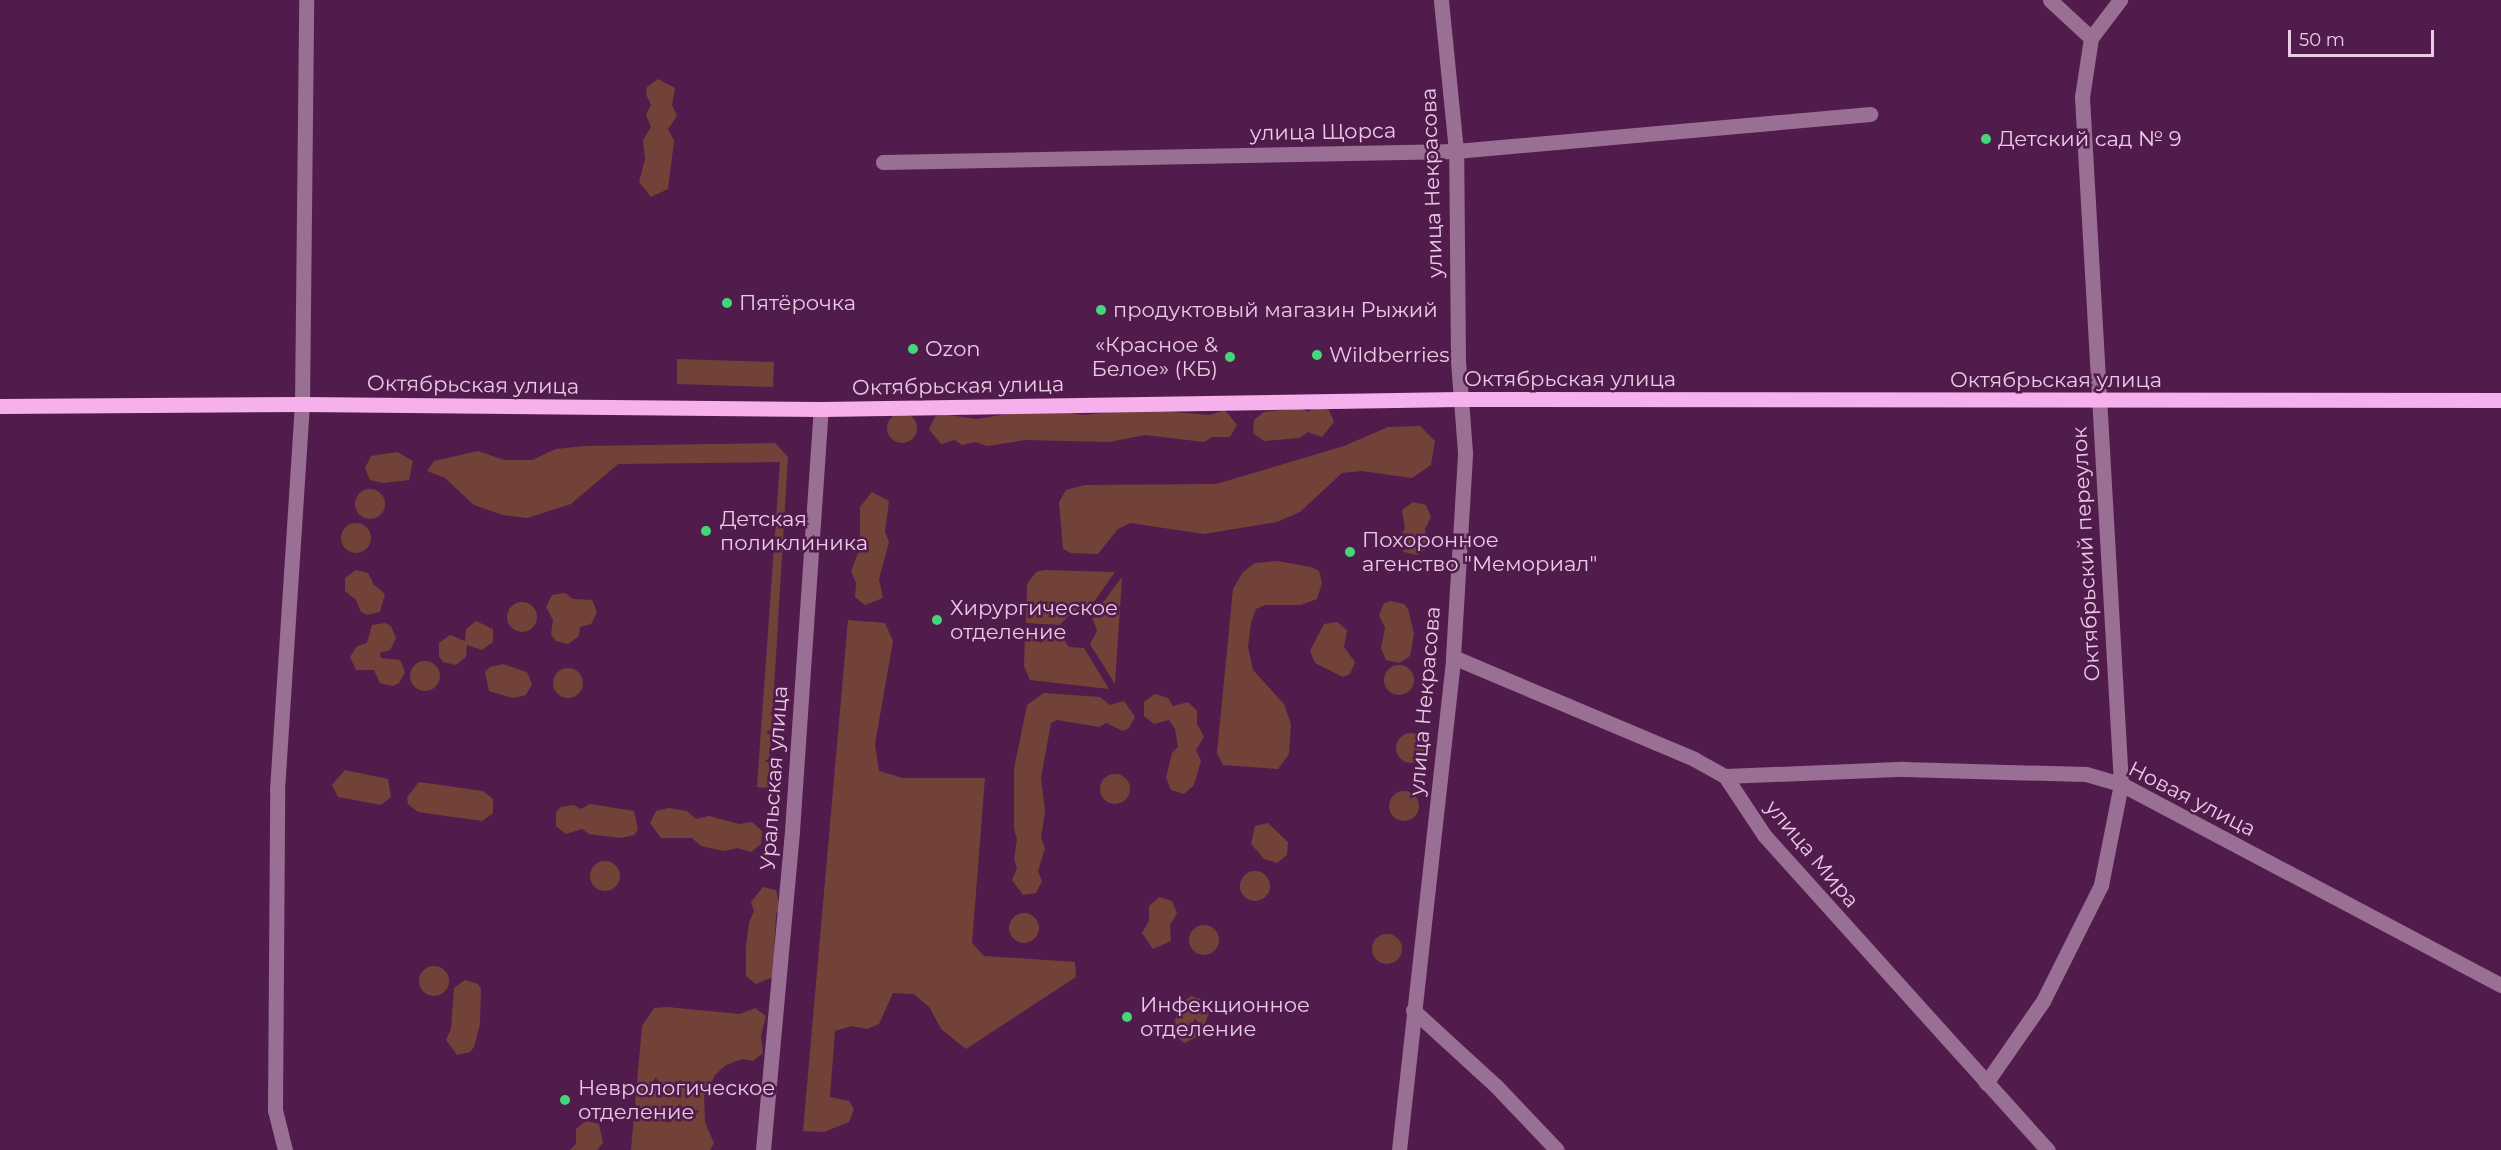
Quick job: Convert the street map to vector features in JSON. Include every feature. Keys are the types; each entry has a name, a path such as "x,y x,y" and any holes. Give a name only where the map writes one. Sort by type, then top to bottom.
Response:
{"main road":[{"name":"Октябрьская улица","path":"0,406 302,404 821,409 1459,399 2501,400"}],"street":[{"path":"285,1150 275,1110 277,790 302,404 306,0"},
{"name":"улица Некрасова","path":"1400,1150 1413,1010 1453,657 1465,452 1459,399 1456,151 1441,0"},
{"path":"2050,0 2091,38"},
{"name":"Октябрьский переулок","path":"1986,1083 2043,1001 2102,885 2121,784 2082,97 2091,38 2120,0"},
{"name":"улица Щорса","path":"883,162 1456,151 1870,114"},
{"name":"Уральская улица","path":"763,1150 792,831 821,409"},
{"name":"улица Мира","path":"1453,657 1694,759 1725,776 1764,835 2048,1150"},
{"name":"Новая улица","path":"1725,776 1902,769 2086,774 2121,784 2501,985"},
{"path":"1413,1010 1496,1086 1557,1150"}],"shaded area":[{"path":"658,79 675,88 672,105 677,116 668,129 674,141 668,189 651,197 639,182 645,159 643,140 651,127 646,115 651,105 646,94 647,87"},
{"path":"677,359 774,362 773,387 677,384"},
{"path":"1316,407 1329,410 1334,422 1322,437 1308,432 1300,438 1264,441 1253,433 1254,420 1264,412 1301,408 1308,412"},
{"path":"1138,409 1210,415 1225,410 1237,425 1230,437 1212,437 1204,442 1145,435 1109,442 1025,440 988,446 975,442 962,445 955,440 941,444 929,429 935,417 942,414 976,419 1014,413 1056,411 1084,415"},
{"path":"902,413 913,417 917,428 913,439 902,443 891,439 887,428 891,417"},
{"path":"1420,426 1435,441 1431,465 1412,478 1361,471 1342,473 1300,512 1277,522 1204,534 1130,523 1118,529 1098,554 1071,553 1063,549 1059,502 1066,490 1085,485 1216,484 1344,446 1388,427"},
{"path":"775,443 788,457 768,788 757,787 780,462 618,464 571,504 527,518 503,515 474,505 445,478 427,471 434,461 478,451 504,460 532,460 556,449 585,446"},
{"path":"397,452 413,461 409,480 383,483 370,480 365,468 371,456"},
{"path":"370,489 381,493 385,504 381,515 370,519 359,515 355,504 359,493"},
{"path":"872,492 889,501 885,532 889,542 879,579 883,598 865,605 855,597 856,583 851,571 860,548 860,507"},
{"path":"1413,502 1426,505 1431,517 1425,529 1428,547 1417,555 1404,552 1399,540 1405,528 1402,510"},
{"path":"356,523 367,527 371,538 367,549 356,553 345,549 341,538 345,527"},
{"path":"1277,561 1311,567 1319,571 1322,583 1317,599 1301,605 1265,605 1256,609 1251,623 1248,647 1253,670 1284,704 1291,724 1289,754 1278,769 1223,765 1217,753 1233,589 1243,572 1255,563"},
{"path":"356,570 368,573 374,585 385,594 380,612 367,615 361,612 356,600 345,591 345,578"},
{"path":"1044,570 1115,572 1086,613 1072,612 1060,625 1026,623 1027,584 1036,572"},
{"path":"1122,577 1115,684 1090,644 1097,631 1092,617"},
{"path":"565,593 573,599 592,600 597,612 591,624 580,627 579,636 568,644 556,641 551,635 553,620 546,607 552,595"},
{"path":"1391,601 1404,604 1408,609 1414,634 1410,656 1399,663 1386,660 1381,648 1385,628 1379,615 1384,603"},
{"path":"522,602 533,606 537,617 533,628 522,632 511,628 507,617 511,606"},
{"path":"848,620 885,623 893,641 875,744 879,771 903,778 985,778 972,943 984,956 1075,962 1076,977 966,1049 941,1029 930,1008 914,994 893,993 879,1024 867,1029 852,1026 835,1031 830,1097 849,1101 854,1109 849,1122 824,1132 803,1131"},
{"path":"476,621 493,629 493,642 482,650 467,645 466,657 456,665 443,662 439,656 439,643 450,635 465,641 466,629"},
{"path":"1337,622 1347,630 1344,647 1355,662 1350,674 1343,677 1315,663 1310,651 1324,624"},
{"path":"385,623 391,626 396,638 390,650 380,653 381,658 400,660 405,672 399,683 393,686 380,683 374,670 356,670 350,657 357,646 367,643 372,625"},
{"path":"1025,631 1059,632 1069,647 1084,648 1109,689 1030,680 1024,666"},
{"path":"425,661 436,665 440,676 436,687 425,691 414,687 410,676 414,665"},
{"path":"503,664 527,672 532,684 526,695 513,698 489,691 485,672 490,667"},
{"path":"1399,665 1410,669 1414,680 1410,691 1399,695 1388,691 1384,680 1388,669"},
{"path":"568,668 579,672 583,683 579,694 568,698 557,694 553,683 557,672"},
{"path":"1044,693 1100,697 1110,705 1124,701 1135,717 1129,728 1123,731 1106,723 1099,727 1057,720 1051,723 1041,778 1045,811 1041,838 1045,848 1038,871 1042,881 1036,893 1023,895 1012,880 1017,869 1014,859 1017,839 1014,829 1014,769 1027,705"},
{"path":"1155,694 1168,698 1173,706 1188,702 1197,711 1197,724 1204,737 1196,750 1201,761 1194,785 1184,794 1171,790 1166,778 1172,753 1178,747 1175,729 1169,720 1154,724 1144,716 1144,702"},
{"path":"1411,733 1422,737 1426,748 1422,759 1411,763 1400,759 1396,748 1400,737"},
{"path":"345,770 388,779 391,797 381,805 338,797 332,785"},
{"path":"1115,774 1126,778 1130,789 1126,800 1115,804 1104,800 1100,789 1104,778"},
{"path":"419,782 483,791 493,799 493,813 482,821 418,812 408,804 407,797"},
{"path":"1404,791 1415,795 1419,806 1415,817 1404,821 1393,817 1389,806 1393,795"},
{"path":"590,804 634,811 638,830 634,835 621,838 589,834 582,829 566,834 556,826 556,812 561,807 574,805 581,809"},
{"path":"669,808 687,811 696,819 709,816 739,824 752,822 762,831 761,844 751,852 737,848 724,851 701,846 692,838 661,838 650,823 656,811"},
{"path":"1268,823 1288,842 1287,855 1277,863 1264,859 1251,844 1255,826"},
{"path":"605,861 616,865 620,876 616,887 605,891 594,887 590,876 594,865"},
{"path":"1255,871 1266,875 1270,886 1266,897 1255,901 1244,897 1240,886 1244,875"},
{"path":"763,887 776,890 780,909 776,914 773,977 756,984 746,976 746,946 749,923 754,911 751,902"},
{"path":"1159,897 1172,901 1177,913 1170,925 1171,941 1153,949 1142,933 1149,921 1149,906"},
{"path":"1024,913 1035,917 1039,928 1035,939 1024,943 1013,939 1009,928 1013,917"},
{"path":"1204,925 1215,929 1219,940 1215,951 1204,955 1193,951 1189,940 1193,929"},
{"path":"1387,934 1398,938 1402,949 1398,960 1387,964 1376,960 1372,949 1376,938"},
{"path":"434,966 445,970 449,981 445,992 434,996 423,992 419,981 423,970"},
{"path":"465,980 478,984 481,989 480,1024 474,1047 470,1052 457,1055 446,1040 451,1029 454,988"},
{"path":"1191,996 1204,1000 1209,1012 1201,1035 1184,1043 1174,1034 1173,1028 1180,1004"},
{"path":"667,1007 740,1014 755,1008 766,1016 761,1036 763,1053 753,1061 742,1059 726,1065 715,1075 704,1096 705,1123 714,1143 710,1150 631,1150 642,1026 654,1008"},
{"path":"586,1121 599,1124 603,1143 597,1150 570,1150 576,1144 576,1129"}],"place":[{"name":"Детский сад № 9","path":"1986,139"},
{"name":"Пятёрочка","path":"727,303"},
{"name":"продуктовый магазин Рыжий","path":"1101,310"},
{"name":"Ozon","path":"913,349"},
{"name":"Wildberries","path":"1317,355"},
{"name":"«Красное & Белое» (КБ)","path":"1230,357"},
{"name":"Детская поликлиника","path":"706,531"},
{"name":"Похоронное агенство \"Мемориал\"","path":"1350,552"},
{"name":"Хирургическое отделение","path":"937,620"},
{"name":"Инфекционное отделение","path":"1127,1017"},
{"name":"Неврологическое отделение","path":"565,1100"}]}
